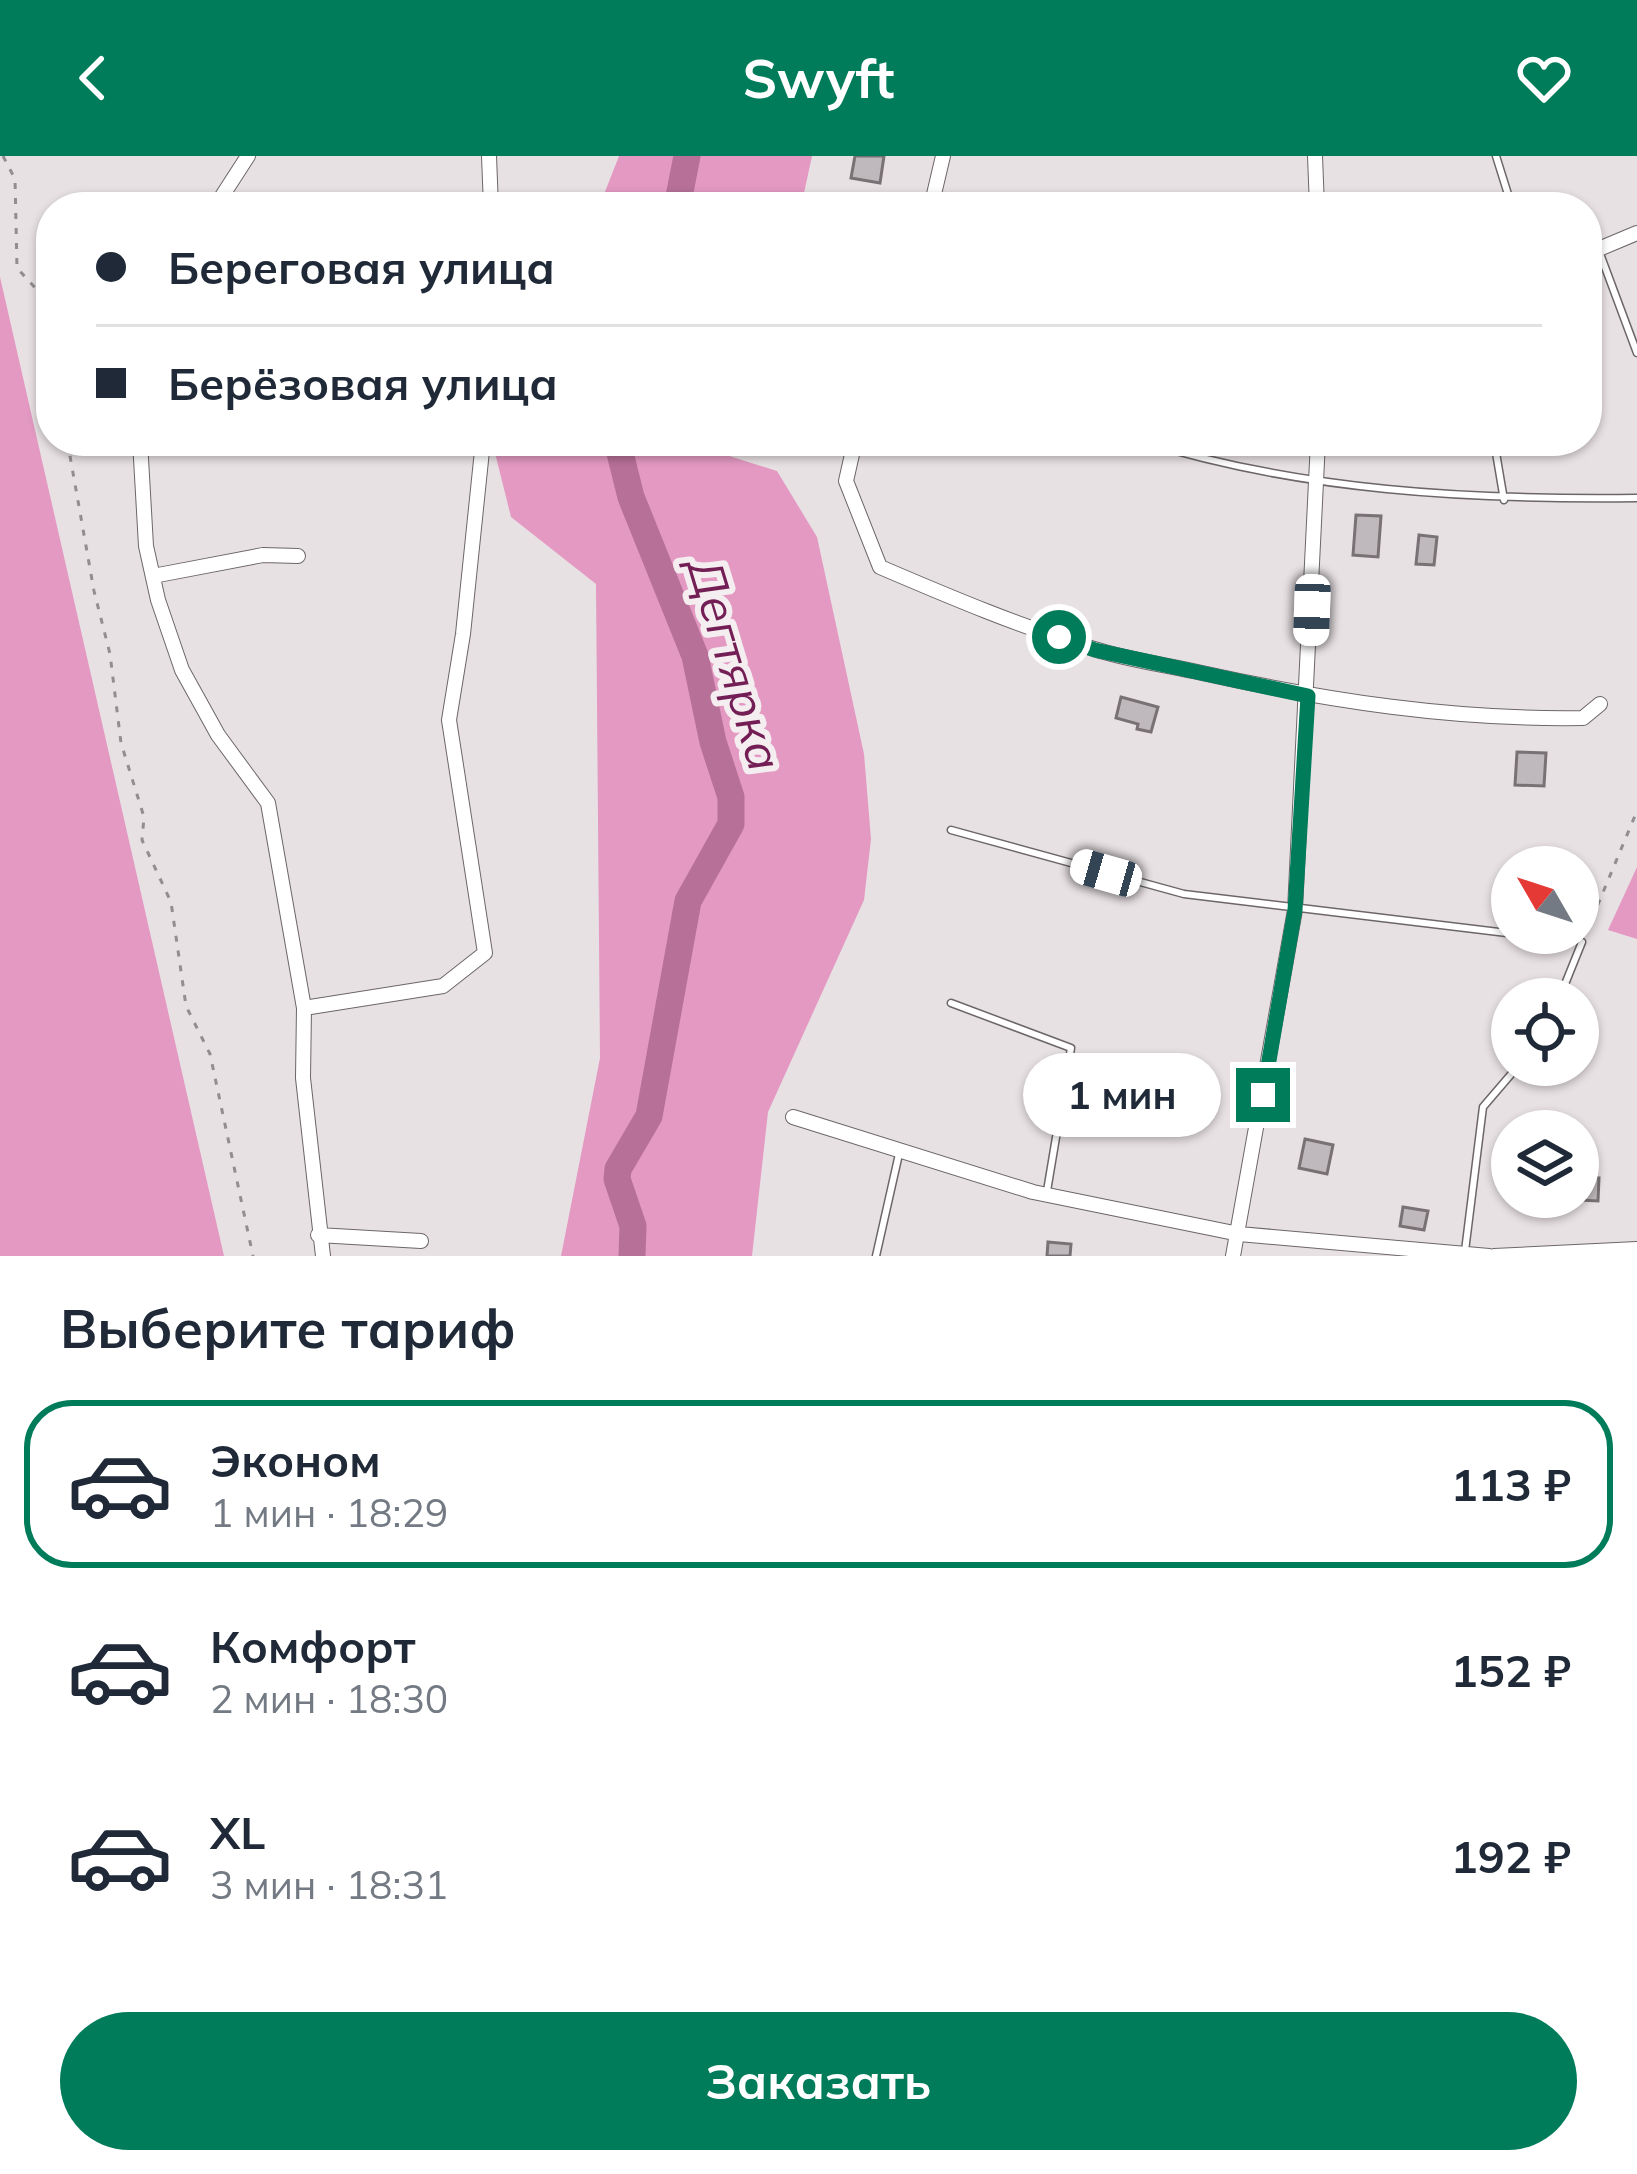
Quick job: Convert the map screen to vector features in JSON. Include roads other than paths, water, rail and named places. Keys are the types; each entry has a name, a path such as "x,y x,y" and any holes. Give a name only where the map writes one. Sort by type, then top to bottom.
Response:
{"street":[{"path":"224,192 248,156"},
{"path":"489,156 490,192"},
{"path":"935,192 943,156"},
{"path":"1315,156 1316,192"},
{"path":"1602,249 1637,233"},
{"path":"141,456 146,546 182,670 218,735 268,803 304,1008 302,1078 323,1256"},
{"path":"304,1008 443,986 485,953 448,720 466,613 482,456"},
{"path":"851,456 845,481 880,567 1095,650 1308,696 1504,719 1583,718 1600,704"},
{"path":"1233,1256 1295,910 1318,456"},
{"path":"153,576 263,555 298,556"},
{"path":"793,1117 1047,1195 1239,1234 1465,1255 1637,1250"},
{"path":"318,1235 422,1241"}],"lane":[{"path":"1496,156 1507,192"},
{"path":"1602,273 1637,353"},
{"path":"1195,456 1248,471 1504,500 1637,498"},
{"path":"1497,456 1504,500"},
{"path":"951,830 1184,894 1491,931"},
{"path":"951,1003 1071,1048 1047,1195"},
{"path":"1465,1255 1484,1107 1502,1086"},
{"path":"876,1256 899,1150"}],"waterway":[{"name":"Дегтярка","path":"680,192 687,156"},
{"name":"Дегтярка","path":"621,456 631,497 695,656 713,742 731,797 731,824 688,901 649,1116 618,1169 633,1226 632,1256"}]}
